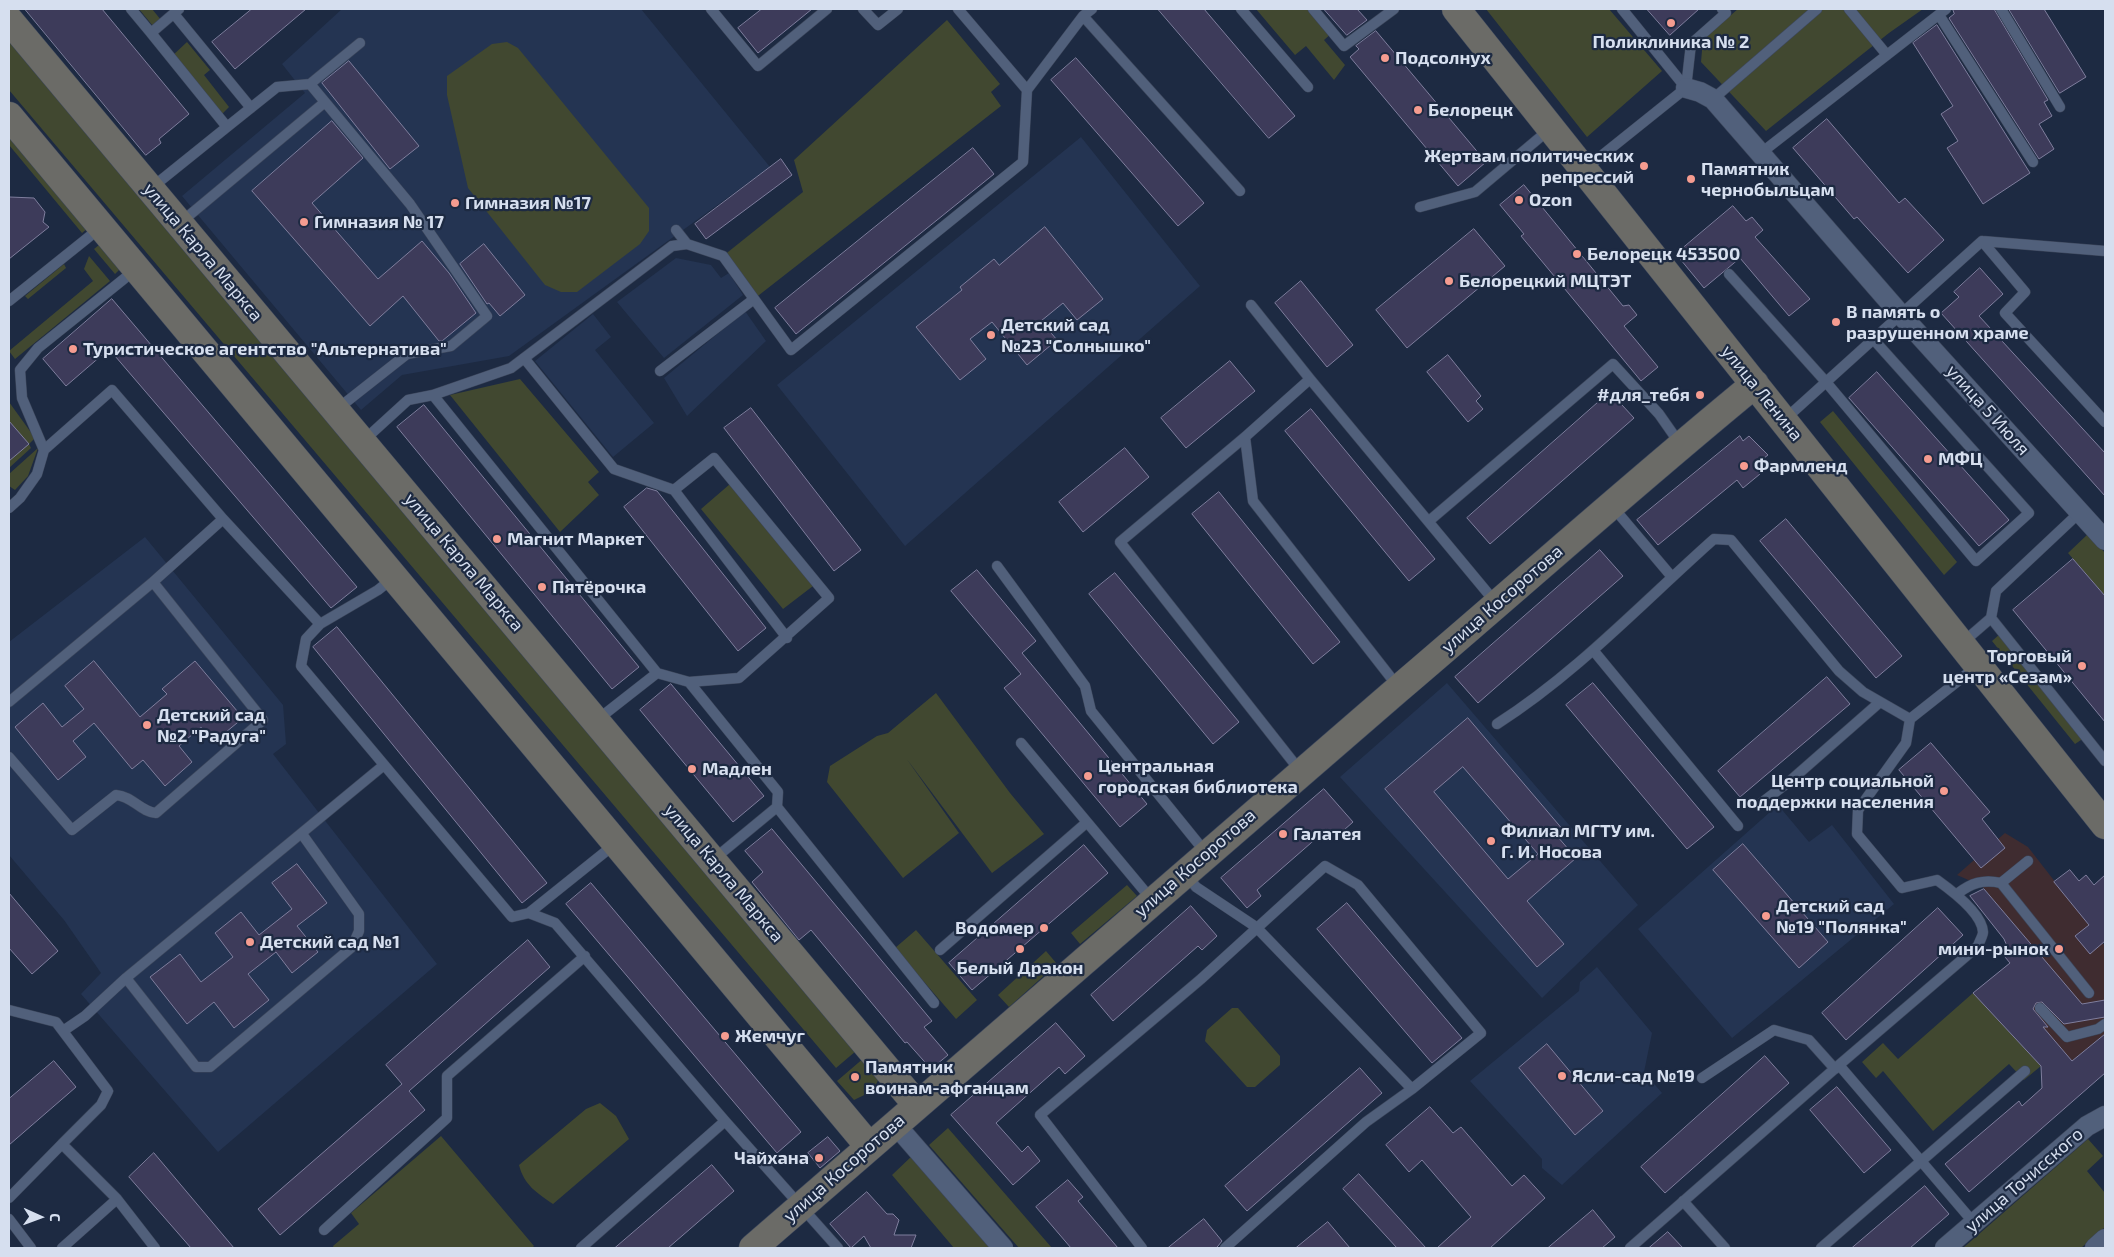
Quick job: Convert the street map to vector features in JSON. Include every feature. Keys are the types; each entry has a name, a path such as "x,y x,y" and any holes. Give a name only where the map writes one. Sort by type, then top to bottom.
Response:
{"street":[{"name":"улица Ленина","path":"1456,9 2105,826"},
{"name":"улица Карла Маркса","path":"9,20 714,860 917,1105"},
{"name":"улица 5 Июля","path":"1686,88 1700,92 1713,99 1901,315 2105,540"},
{"path":"9,116 135,269 395,576 868,1145"},
{"name":"улица Косоротова","path":"753,1248 868,1145 895,1124 1152,900 1400,689 1496,603 1755,384"},
{"name":"улица Точисского","path":"1945,1248 2087,1126 2105,1116"},
{"path":"895,1124 1003,1248"},
{"path":"2095,1248 2105,1239"}],"lane":[{"path":"131,9 227,127"},
{"path":"715,10 758,66 827,9"},
{"path":"863,9 878,25 898,9"},
{"path":"958,9 1027,90"},
{"path":"362,442 408,400 432,395 511,368 672,246 687,244 723,256 791,350 1023,162 1027,90 1083,16 1092,9"},
{"path":"1241,9 1308,87"},
{"path":"1313,9 1344,46 1394,9"},
{"path":"1622,9 1686,88"},
{"path":"1713,99 1817,9"},
{"path":"1849,9 1887,55"},
{"path":"2001,9 2060,107"},
{"path":"1585,169 1686,88 1691,44 1726,10"},
{"path":"151,33 177,11 251,108"},
{"path":"1761,153 1942,12 2033,162"},
{"path":"1083,16 1240,191"},
{"path":"150,189 277,87 310,84 360,43"},
{"path":"310,84 410,204 487,316 451,346 407,354 336,410"},
{"path":"179,223 325,102"},
{"path":"1420,207 1475,192 1551,128"},
{"path":"9,301 100,227"},
{"path":"676,230 687,244"},
{"path":"1982,241 2025,292 2005,313 2105,422"},
{"path":"1784,420 1982,241 2105,251"},
{"path":"44,450 22,398 20,370 38,348 135,269"},
{"path":"1729,274 1826,382 1976,561 2029,513 1874,340"},
{"path":"660,371 754,299"},
{"path":"1251,305 1496,603"},
{"path":"524,358 614,469 674,490 787,638"},
{"path":"1429,521 1613,364 1659,414 1681,445"},
{"path":"1302,772 1120,542 1246,436 1310,379"},
{"path":"9,508 20,498 37,474 44,450 112,390 223,519 320,624"},
{"path":"432,395 657,673 689,682 740,678 787,638 829,598 714,458 674,490"},
{"path":"1246,436 1253,501 1400,689"},
{"path":"1611,505 1672,577"},
{"path":"1630,1248 1978,946 1983,933 1980,922 1957,894 1937,880 1902,888 1857,834 1858,810 1906,744 1910,719 1969,655 1991,618 1996,591 2080,512"},
{"path":"9,702 152,582 223,519"},
{"path":"1497,724 1545,690 1593,650 1714,539 1731,540 1839,671 1863,692 1910,719"},
{"path":"997,566 1085,686 1090,711 1206,854"},
{"path":"395,576 378,590 320,624 306,639 300,666 512,917 529,913 616,843"},
{"path":"9,757 72,830 116,796 125,796 151,812 156,813 263,720 152,582"},
{"path":"1991,618 2105,761"},
{"path":"1593,650 1738,826"},
{"path":"596,720 657,673"},
{"path":"689,682 778,792 776,807 714,860"},
{"path":"1760,804 1790,781 1880,702"},
{"path":"1021,743 1152,900"},
{"path":"63,1032 85,1016 126,978 384,765"},
{"path":"776,807 934,1003"},
{"path":"940,950 1086,823"},
{"path":"126,978 196,1067 210,1067 352,947 359,931 359,914 302,834"},
{"path":"2001,883 2028,861"},
{"path":"1142,1248 1040,1115 1201,979 1325,866 1358,885 1481,1033 1412,1089 1366,1122 1225,1248"},
{"path":"1185,873 1196,887 1256,927 1412,1089"},
{"path":"1957,894 1970,884 1987,880 2001,883 2089,992"},
{"path":"529,913 555,923 725,1121 802,1205 838,1248"},
{"path":"324,1230 447,1118 447,1076 585,956"},
{"path":"2040,1008 2067,1037 2098,1029 2105,1024"},
{"path":"9,1010 56,1022 108,1091 101,1105 9,1198"},
{"path":"1702,1078 1774,1030 1809,1040 1837,1067 1923,1161 1974,1223"},
{"path":"1821,1248 2025,1071"},
{"path":"581,1248 725,1121"},
{"path":"62,1144 117,1199 155,1248"},
{"path":"62,1248 117,1199"},
{"path":"1683,1201 1724,1248"},
{"path":"9,1219 31,1248"}],"shaded area":[{"name":"Гимназия №17","path":"342,9 641,9 770,167 509,356 402,375 361,410 182,196 305,93 282,64"},
{"name":"Детский сад №23 \"Солнышко\"","path":"1081,137 1200,286 905,546 777,385"},
{"path":"676,258 711,265 721,278 729,273 743,295 664,358 617,302"},
{"path":"745,311 766,341 687,416 664,378"},
{"path":"593,314 611,337 595,350 654,423 613,457 535,361"},
{"path":"145,537 283,705 286,744 273,754 437,964 218,1152 81,994 101,973 64,920 9,855 9,642"},
{"name":"Филиал МГТУ им. Г. И. Носова","path":"1447,683 1638,905 1542,998 1340,777"},
{"name":"Детский сад №19 \"Полянка\"","path":"1778,805 1809,842 1832,825 1894,904 1732,1038 1638,929"},
{"name":"мини-рынок","path":"2005,833 2028,847 2105,946 2105,1034 2072,1061 2023,1005 2040,989 2010,953 2023,936 1982,886 1957,875"},
{"name":"Ясли-сад №19","path":"1597,967 1652,1033 1644,1072 1662,1093 1562,1185 1542,1168 1542,1159 1470,1081 1579,991 1580,982"}],"green space":[{"path":"139,9 152,9 161,20 153,26"},
{"path":"1256,9 1311,9 1332,33 1324,40 1345,65 1334,80 1306,46 1295,55"},
{"path":"1486,9 1609,9 1662,71 1587,137"},
{"path":"1738,9 1923,9 1889,33 1766,131 1701,62 1703,39"},
{"path":"947,20 1000,84 991,92 1001,106 754,299 723,256 803,192 794,160"},
{"path":"9,39 856,1051 836,1068 9,90"},
{"path":"187,42 210,70 204,75 229,107 219,117 171,57"},
{"path":"507,42 518,48 649,208 649,231 640,244 577,292 561,292 545,285 468,188 447,95 447,76 492,44"},
{"path":"9,133 88,228 82,233 9,145"},
{"path":"99,245 120,269 115,274 94,249"},
{"path":"89,256 110,281 15,359 9,351 93,281 84,269"},
{"path":"64,264 66,268 28,299 25,296"},
{"path":"520,379 599,472 588,482 599,495 560,532 450,395"},
{"path":"9,402 35,438 29,444 31,448 9,468 9,461 28,444 9,421"},
{"path":"1833,411 1957,562 1944,575 1820,422"},
{"path":"38,448 28,476 15,490 9,486 9,474"},
{"path":"730,484 813,586 783,609 701,509"},
{"path":"2088,534 2105,553 2105,596 2068,553"},
{"path":"2000,634 2084,738 2075,744 1992,641"},
{"path":"936,693 1010,793 1044,834 992,873 906,758 959,833 903,878 827,782 830,766 877,736 888,733"},
{"path":"1127,885 1137,896 1080,944 1071,933"},
{"path":"916,930 977,1000 956,1019 895,948"},
{"path":"1046,951 1057,964 1009,1007 998,995"},
{"path":"1973,993 2041,1066 2024,1080 2009,1064 1933,1131 1883,1071 1876,1078 1862,1062 1883,1043 1898,1059"},
{"path":"1232,1008 1238,1008 1280,1056 1280,1065 1255,1087 1247,1087 1205,1041 1207,1030"},
{"path":"865,1057 880,1076 876,1085 870,1091 854,1100 837,1081"},
{"path":"600,1103 616,1116 629,1139 553,1204 528,1183 519,1165 586,1109"},
{"path":"948,1128 1052,1248 1019,1248 929,1145"},
{"path":"441,1136 534,1246 532,1248 334,1248 333,1246 359,1224 351,1213"},
{"path":"2088,1139 2103,1156 2087,1171 2105,1193 2105,1227 2081,1248 1963,1248"},
{"path":"913,1155 994,1248 954,1248 892,1175"}],"building":[{"path":"25,9 102,9 189,114 159,139 161,143 146,155"},
{"path":"252,9 306,9 235,69 212,42"},
{"path":"762,9 812,9 758,53 738,28"},
{"path":"1158,9 1204,9 1295,116 1269,138"},
{"path":"1324,9 1357,9 1367,20 1347,35"},
{"name":"Поликлиника № 2","path":"1647,9 1699,9 1670,35"},
{"path":"1953,9 1994,9 2048,100 2044,102 2052,116 2039,124 2054,149 2039,159 1949,18 1954,14"},
{"path":"2009,9 2044,9 2086,77 2060,93"},
{"path":"1937,25 2030,173 1983,204 1947,148 1958,141 1941,114 1953,106 1913,43"},
{"name":"Белорецк","path":"1376,31 1486,162 1458,186 1350,57 1359,49 1356,46"},
{"path":"1076,58 1204,203 1178,226 1051,80"},
{"name":"Гимназия № 17","path":"349,61 419,146 390,169 322,83"},
{"path":"1827,119 1899,203 1905,198 1944,240 1908,273 1857,217 1854,219 1793,148"},
{"name":"Гимназия № 17","path":"332,121 363,158 312,203 378,279 422,241 449,273 476,313 442,341 439,341 403,296 370,326 252,191"},
{"path":"973,148 994,174 796,334 775,308"},
{"path":"781,159 792,175 706,239 695,224"},
{"path":"1524,185 1623,306 1629,305 1637,315 1624,326 1658,367 1641,381 1521,236 1524,234 1500,205"},
{"path":"9,197 34,198 45,212 43,222 49,227 9,259"},
{"path":"1733,206 1746,221 1752,217 1763,230 1755,237 1810,299 1789,316 1740,258 1704,288 1676,254"},
{"path":"1045,227 1103,299 1077,320 1063,303 1041,321 1057,340 1027,365 992,322 970,339 986,359 960,380 916,327 962,290 960,287 994,259 999,265"},
{"path":"1474,229 1505,266 1407,348 1376,310"},
{"path":"484,244 525,295 500,316 489,303 487,304 460,264"},
{"path":"1980,268 2003,294 1979,316 2105,453 2105,496 1941,313 1959,297 1954,292"},
{"path":"1301,281 1353,345 1327,367 1275,303"},
{"path":"112,299 357,587 331,608 109,349 66,386 43,359"},
{"path":"1448,355 1481,396 1476,401 1483,409 1468,422 1427,372"},
{"path":"1230,361 1255,391 1186,448 1161,418"},
{"name":"МФЦ","path":"1877,372 2009,520 1979,546 1849,398"},
{"path":"1610,392 1634,418 1490,544 1467,518"},
{"path":"424,405 639,667 612,689 397,427"},
{"path":"751,408 861,550 834,571 724,428"},
{"path":"1311,409 1435,559 1409,581 1285,431"},
{"path":"9,421 29,444 9,461"},
{"path":"1740,436 1743,441 1749,436 1768,455 1764,458 1767,462 1757,470 1760,474 1743,488 1737,480 1658,545 1637,520"},
{"path":"1125,448 1149,477 1083,532 1059,502"},
{"path":"647,488 657,491 766,628 738,651 624,507"},
{"path":"1219,492 1340,642 1313,664 1192,514"},
{"path":"1786,519 1902,656 1876,678 1760,541"},
{"path":"1600,550 1623,576 1478,703 1455,677"},
{"name":"Торговый центр «Сезам»","path":"2073,559 2105,596 2105,722 2013,610"},
{"path":"977,570 1036,641 1022,653 1147,804 1120,827 1004,688 1021,674 951,591"},
{"path":"1115,573 1239,722 1213,744 1089,594"},
{"path":"337,627 547,883 522,903 313,647"},
{"path":"94,661 140,717 167,694 162,689 195,661 243,718 214,742 201,727 179,746 192,762 165,786 143,760 132,769 94,723 73,741 86,757 58,780 15,727 43,703 62,727 84,709 65,686"},
{"path":"1827,677 1850,704 1740,797 1718,771"},
{"path":"1593,683 1714,827 1687,849 1566,705"},
{"path":"671,684 764,796 733,822 640,710"},
{"path":"1468,718 1564,831 1557,836 1576,858 1527,901 1564,944 1537,967 1385,789","holes":["1463,767 1538,854 1508,879 1434,792"]},
{"name":"Центр социальной поддержки населения","path":"1931,743 1990,812 1982,819 2005,848 1981,868 1899,770"},
{"path":"1324,789 1353,822 1335,838 1327,829 1257,890 1261,896 1247,908 1221,878"},
{"path":"772,829 932,1021 924,1027 948,1055 931,1069 907,1042 905,1043 811,930 799,940 752,882 763,872 745,851"},
{"path":"1743,844 1828,942 1799,968 1713,870"},
{"path":"1084,845 1108,873 972,990 949,963"},
{"path":"297,864 327,903 297,926 318,952 292,973 276,952 248,974 269,1000 234,1028 214,1002 187,1024 150,977 180,954 201,982 233,957 215,933 241,912 259,935 292,909 272,883"},
{"path":"2070,870 2079,881 2086,875 2094,885 2105,875 2105,941 2090,954 2075,936 2089,925 2054,882"},
{"path":"591,883 801,1132 777,1153 566,904"},
{"path":"1984,889 2082,1004 2105,1000 2105,1017 2064,1024 2042,1002 2036,1003 2033,1009 2048,1027 2043,1027 2072,1061 2105,1034 2105,1073 1969,1192 1945,1164 2019,1101 2022,1106 2042,1088 2041,1066 1973,993 2010,963 2005,957 2010,953 2004,939 1970,896"},
{"path":"9,893 58,951 32,974 9,948"},
{"path":"1347,903 1462,1038 1432,1063 1317,929"},
{"path":"1191,906 1217,936 1202,950 1198,946 1113,1021 1091,995"},
{"path":"1938,908 1963,935 1846,1040 1822,1013"},
{"path":"528,940 550,967 409,1091 425,1110 280,1235 258,1209 402,1084 386,1065"},
{"path":"1056,1023 1085,1056 1065,1074 1059,1067 996,1123 1022,1152 1028,1146 1040,1161 1013,1185 951,1115"},
{"path":"1547,1044 1603,1111 1575,1135 1519,1068"},
{"path":"1765,1056 1789,1083 1665,1193 1641,1167"},
{"path":"54,1061 76,1087 9,1145 9,1099"},
{"path":"1360,1068 1382,1093 1247,1211 1225,1186"},
{"path":"1837,1087 1891,1150 1864,1173 1810,1110"},
{"path":"1430,1107 1453,1133 1461,1127 1512,1186 1524,1175 1545,1198 1490,1248 1437,1248 1471,1217 1422,1160 1409,1172 1386,1145"},
{"path":"828,1137 840,1151 820,1168 808,1153"},
{"path":"154,1153 234,1248 191,1248 129,1177"},
{"path":"712,1165 734,1191 668,1248 615,1248"},
{"path":"1359,1174 1426,1248 1397,1248 1343,1189"},
{"path":"1068,1180 1083,1197 1078,1201 1118,1248 1071,1248 1036,1207"},
{"path":"1925,1186 1949,1214 1910,1248 1852,1248"},
{"path":"867,1192 887,1214 893,1214 899,1220 894,1235 916,1235 911,1248 871,1248 864,1236 851,1248 830,1224"},
{"path":"1593,1210 1615,1237 1602,1248 1548,1248"},
{"path":"1204,1219 1222,1241 1216,1248 1168,1248"},
{"path":"1328,1222 1350,1248 1296,1248"},
{"path":"1668,1232 1683,1248 1649,1248"}],"place":[{"name":"Поликлиника № 2","path":"1671,23"},
{"name":"Подсолнух","path":"1385,58"},
{"name":"Белорецк","path":"1418,110"},
{"name":"Жертвам политических репрессий","path":"1644,166"},
{"name":"Памятник чернобыльцам","path":"1691,179"},
{"name":"Ozon","path":"1519,200"},
{"name":"Гимназия №17","path":"455,203"},
{"name":"Гимназия № 17","path":"304,222"},
{"name":"Белорецк 453500","path":"1577,254"},
{"name":"Белорецкий МЦТЭТ","path":"1449,281"},
{"name":"В память о разрушенном храме","path":"1836,322"},
{"name":"Детский сад №23 \"Солнышко\"","path":"991,335"},
{"name":"Туристическое агентство \"Альтернатива\"","path":"73,349"},
{"name":"#для_тебя","path":"1700,395"},
{"name":"МФЦ","path":"1928,459"},
{"name":"Фармленд","path":"1744,466"},
{"name":"Магнит Маркет","path":"497,539"},
{"name":"Пятёрочка","path":"542,587"},
{"name":"Торговый центр «Сезам»","path":"2082,666"},
{"name":"Детский сад №2 \"Радуга\"","path":"147,725"},
{"name":"Мадлен","path":"692,769"},
{"name":"Центральная городская библиотека","path":"1088,776"},
{"name":"Центр социальной поддержки населения","path":"1944,791"},
{"name":"Галатея","path":"1283,834"},
{"name":"Филиал МГТУ им. Г. И. Носова","path":"1491,841"},
{"name":"Детский сад №19 \"Полянка\"","path":"1766,916"},
{"name":"Водомер","path":"1044,928"},
{"name":"Детский сад №1","path":"250,942"},
{"name":"Белый Дракон","path":"1020,949"},
{"name":"мини-рынок","path":"2059,949"},
{"name":"Жемчуг","path":"725,1036"},
{"name":"Ясли-сад №19","path":"1562,1076"},
{"name":"Памятник воинам-афганцам","path":"855,1077"},
{"name":"Чайхана","path":"819,1158"}]}
